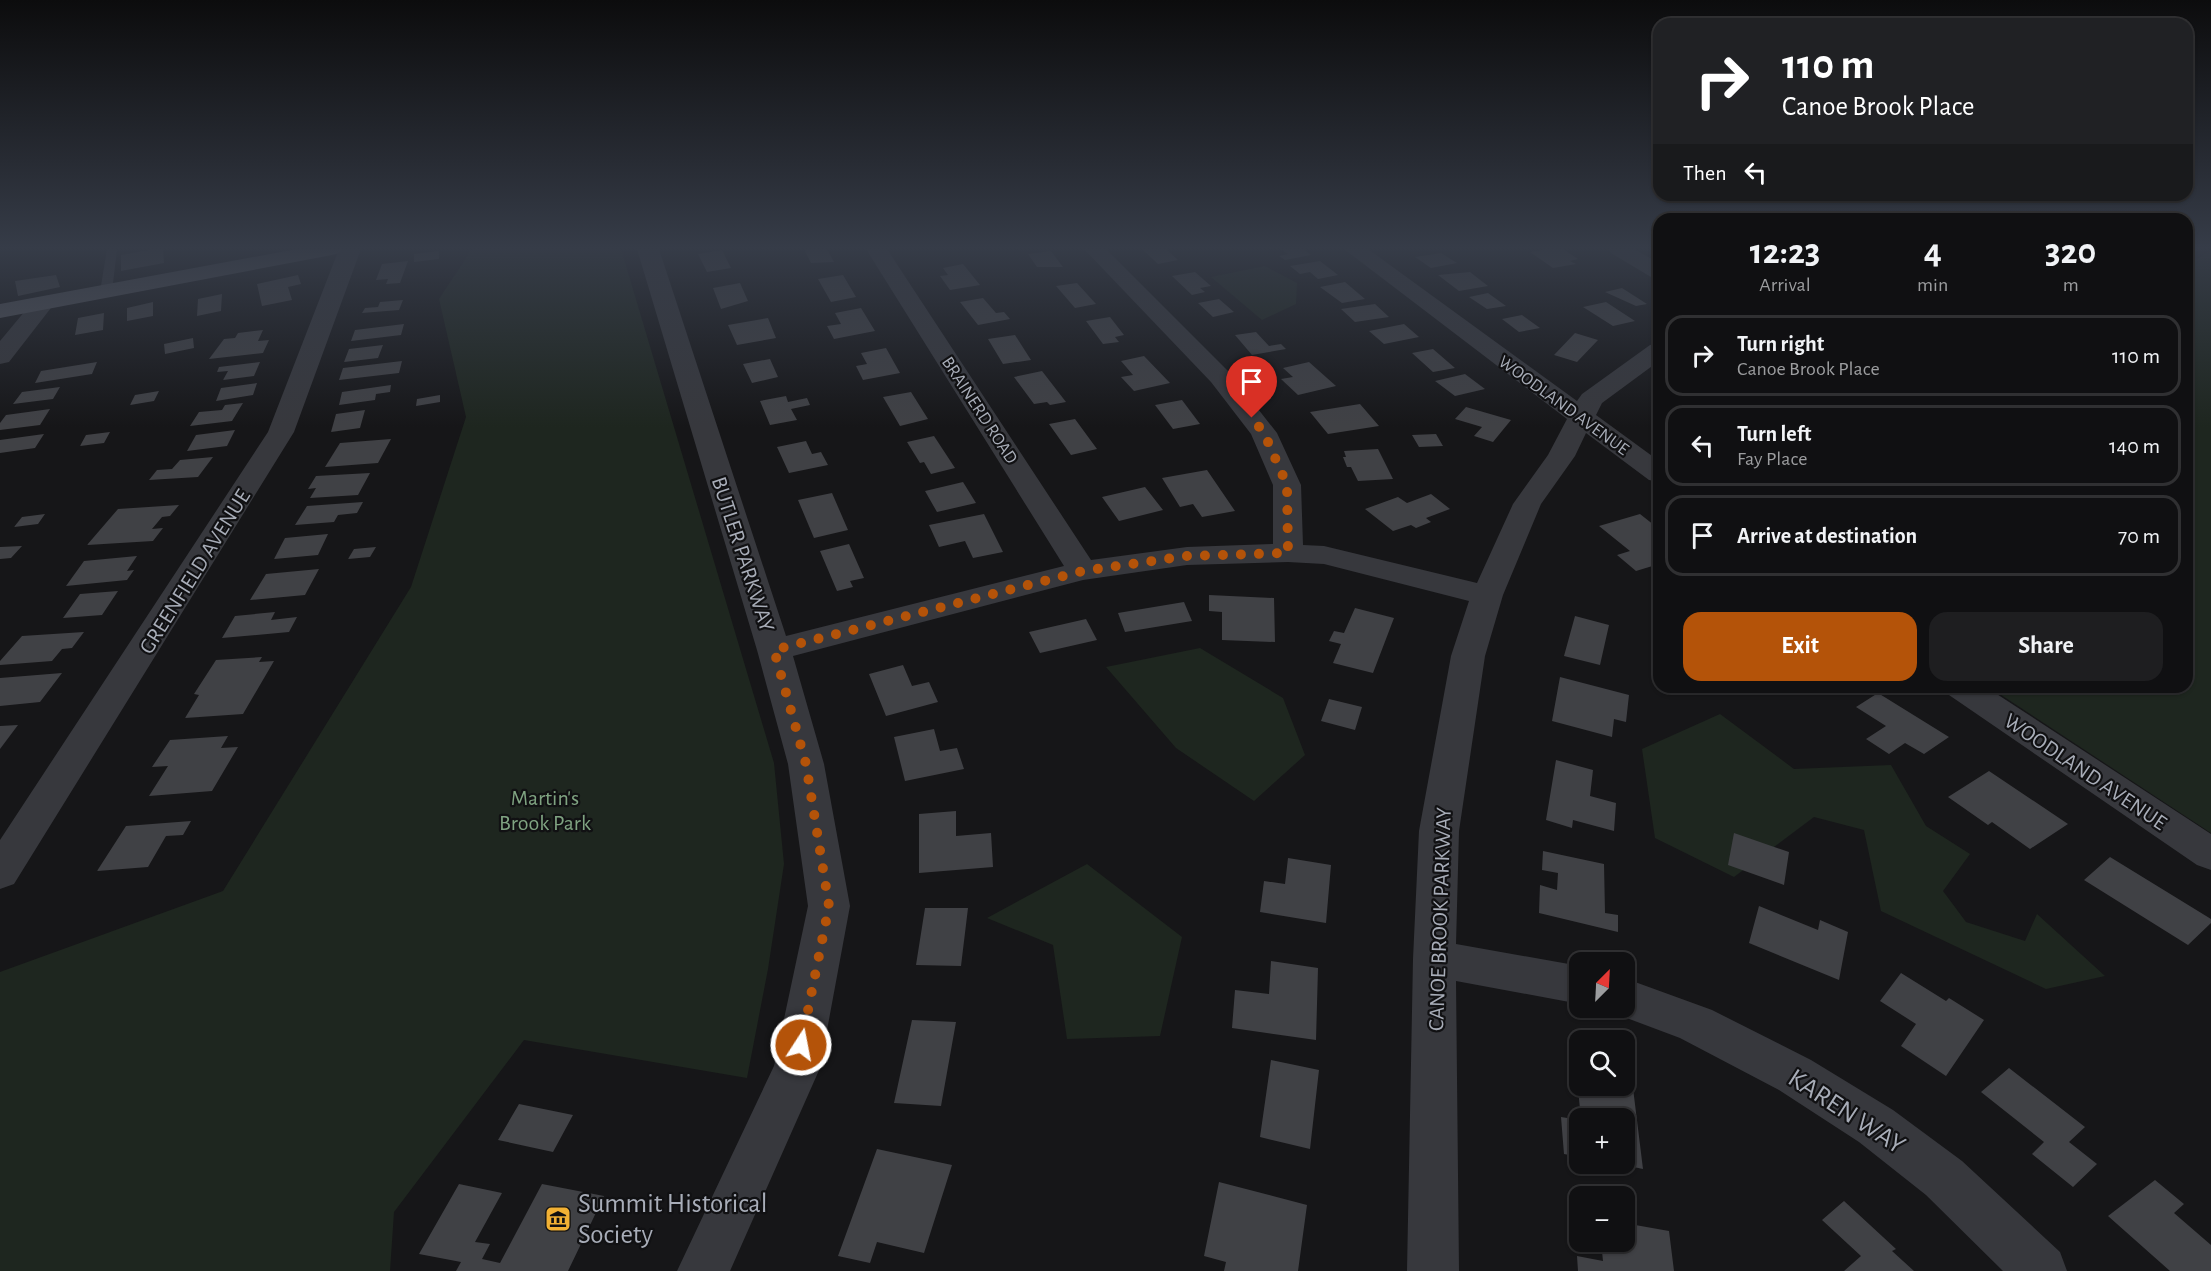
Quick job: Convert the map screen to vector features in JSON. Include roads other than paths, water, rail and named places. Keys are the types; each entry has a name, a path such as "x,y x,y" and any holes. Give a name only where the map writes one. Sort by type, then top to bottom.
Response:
{"main road":[{"path":"0,311 17,308"}],"street":[{"path":"0,357 40,308"},
{"name":"GREENFIELD AVENUE","path":"0,873 281,432 328,308"},
{"name":"BUTLER PARKWAY","path":"667,308 774,650 806,764 829,906 797,1068 703,1271"},
{"name":"BRAINERD ROAD","path":"914,308 1083,571"},
{"path":"1152,308 1220,377 1264,433 1287,485 1288,553"},
{"name":"WOODLAND AVENUE","path":"1434,308 1653,470"},
{"name":"CANOE BROOK PARKWAY","path":"1432,1271 1434,959 1439,831 1468,656 1487,595 1527,504 1560,456 1591,399 1653,354"},
{"path":"1582,417 1611,410 1653,377"},
{"path":"774,650 1083,571 1187,556 1288,553 1324,555 1487,595"},
{"name":"WOODLAND AVENUE","path":"1970,693 2211,854"},
{"path":"1434,959 1569,983"},
{"name":"KAREN WAY","path":"1635,1001 1696,1024 1795,1075 1876,1126 1944,1178 2041,1271"}],"place":[{"name":"Summit Historical Society","path":"558,1219"}],"park label":[{"name":"Martin's Brook Park","path":"545,810"}]}
